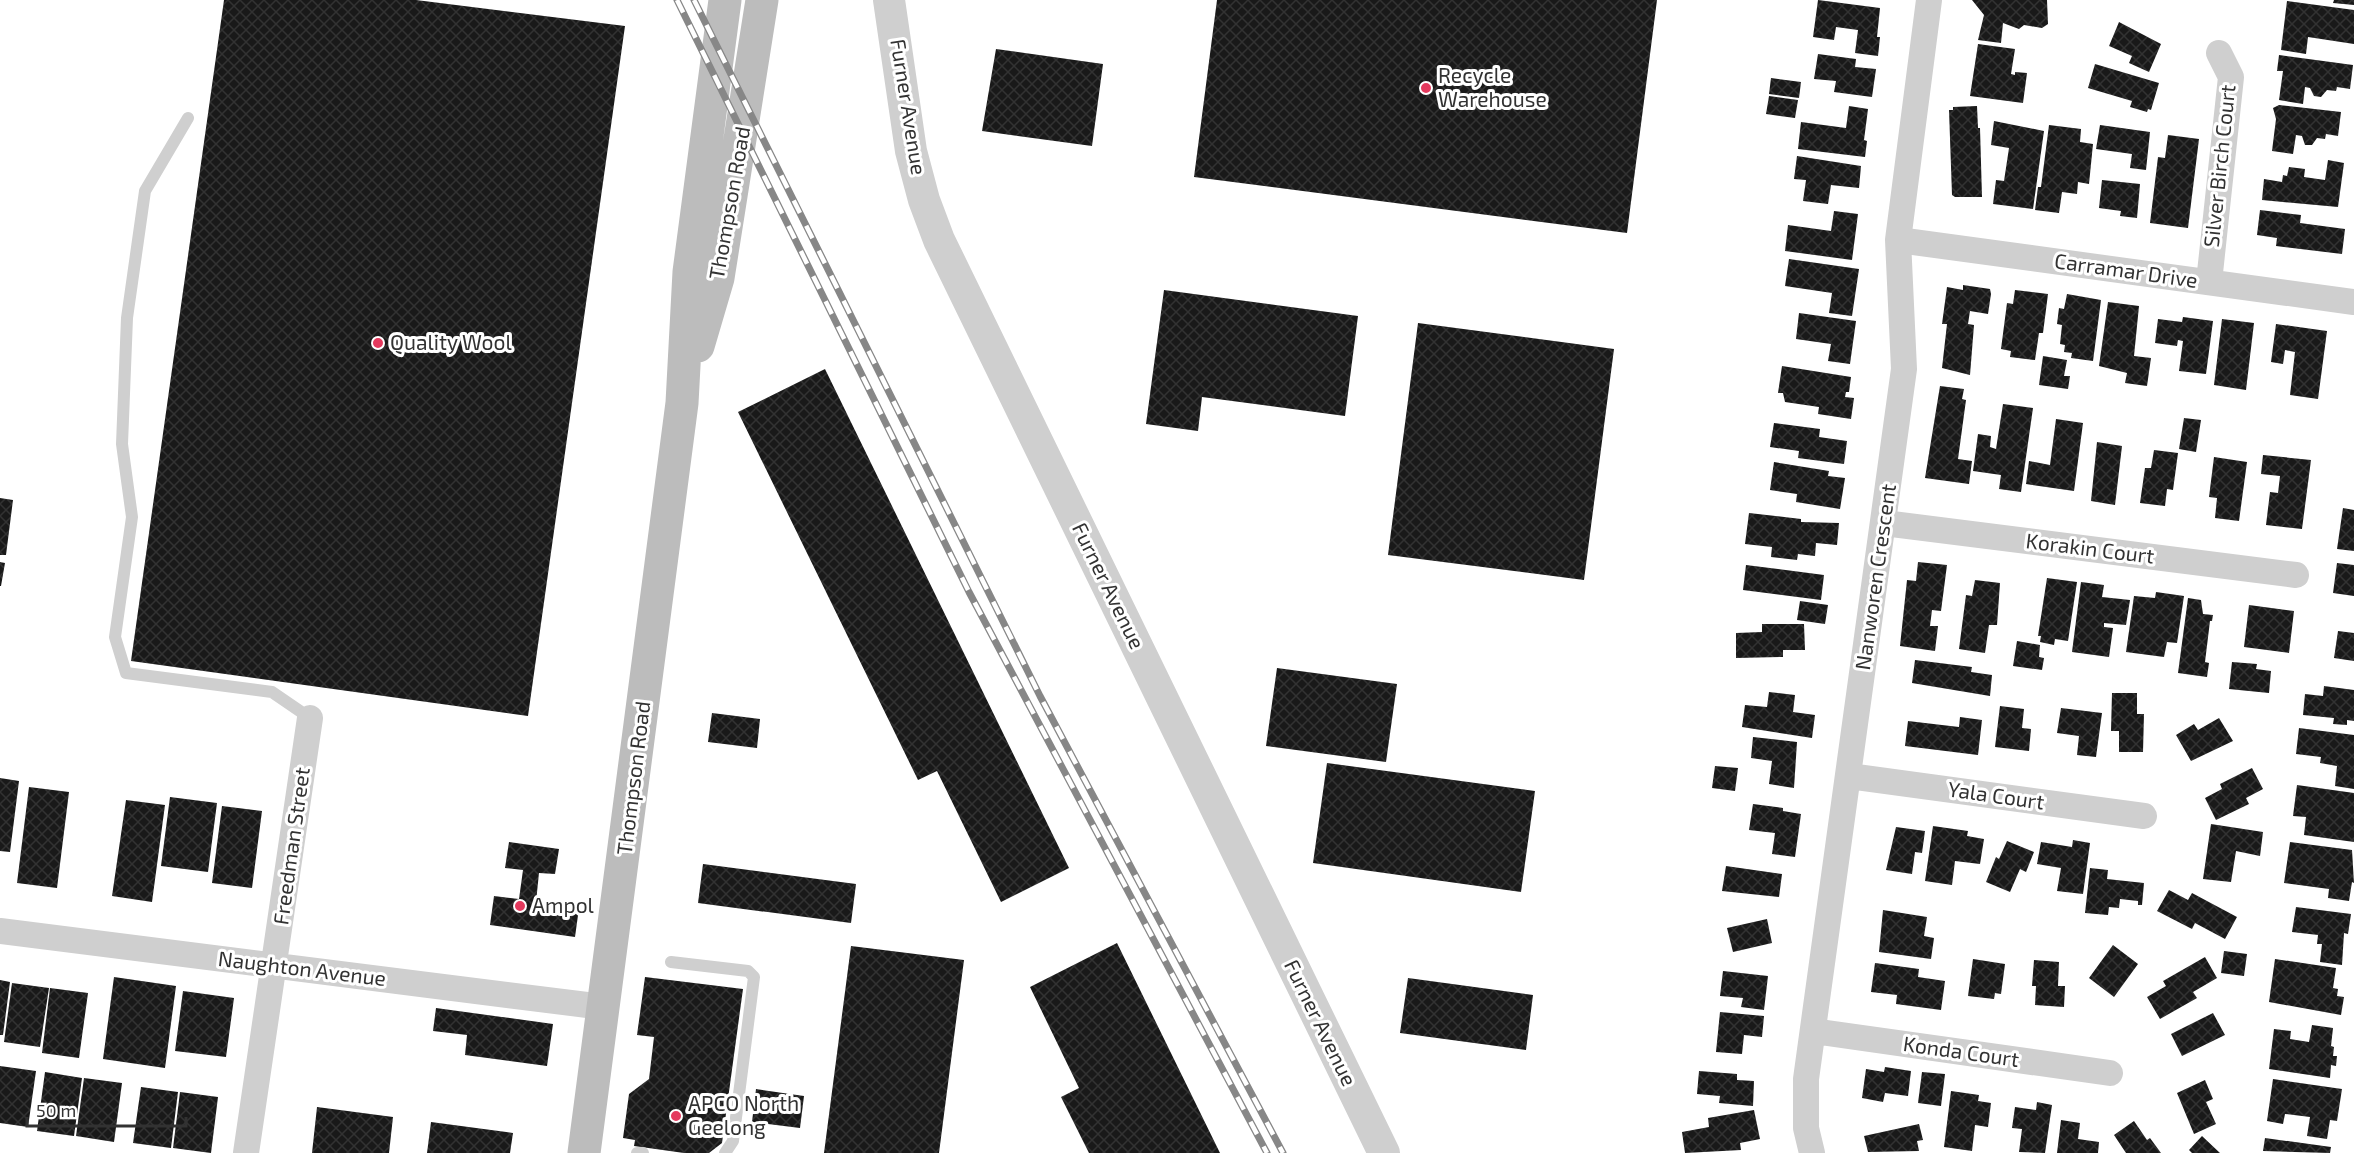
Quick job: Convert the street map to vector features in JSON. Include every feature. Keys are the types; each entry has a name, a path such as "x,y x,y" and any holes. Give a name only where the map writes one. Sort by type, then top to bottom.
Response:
{"main road":[{"name":"Thompson Road","path":"584,1153 682,403 689,272 725,0"},
{"name":"Thompson Road","path":"682,403 718,278 762,0"}],"street":[{"name":"Furner Avenue","path":"889,0 911,151 924,200 939,240 1384,1153"},
{"name":"Nanworen Crescent","path":"1812,1153 1806,1128 1806,1099 1813,1031 1904,369 1898,240 1929,0"},
{"name":"Silver Birch Court","path":"2209,282 2231,77 2218,53"},
{"name":"Carramar Drive","path":"1898,240 2354,302"},
{"name":"Korakin Court","path":"1884,523 2296,575"},
{"name":"Freedman Street","path":"246,1153 310,718"},
{"name":"Yala Court","path":"1849,776 2144,816"},
{"name":"Naughton Avenue","path":"0,931 603,1007"},
{"name":"Konda Court","path":"1813,1031 2110,1072"}],"lane":[{"path":"188,118 144,191 127,318 122,444 132,517 115,638 126,673 272,692 310,718"},
{"path":"671,962 748,971 754,976 733,1142 725,1153"},
{"path":"637,1153 643,1153"}],"building":[{"name":"Quality Wool","path":"224,0 416,0 625,26 528,716 131,661"},
{"name":"Recycle Warehouse","path":"1217,0 1657,0 1627,233 1194,177"},
{"path":"1818,0 1880,8 1878,56 1855,53 1858,30 1836,27 1834,40 1813,37"},
{"path":"1972,0 2047,0 2048,24 2042,28 2024,25 2019,29 2003,23 2001,43 1978,40 1984,15"},
{"path":"2334,0 2354,0 2354,5 2333,3"},
{"path":"2287,1 2354,10 2354,44 2308,37 2306,54 2281,50"},
{"path":"2119,22 2161,44 2149,72 2129,63 2132,56 2109,46"},
{"path":"1978,44 2015,49 2011,74 2027,73 2023,103 1970,96"},
{"path":"996,49 1103,64 1092,146 982,131"},
{"path":"1818,54 1856,59 1855,67 1876,69 1872,97 1834,92 1836,81 1814,79"},
{"path":"2279,55 2353,65 2350,89 2337,87 2336,91 2327,90 2321,97 2314,96 2310,88 2305,87 2303,104 2279,100 2283,71 2277,71"},
{"path":"2095,64 2159,83 2151,110 2148,109 2147,112 2130,107 2132,101 2088,88"},
{"path":"1771,78 1801,82 1799,98 1769,94"},
{"path":"1769,96 1798,100 1795,118 1766,114"},
{"path":"2279,105 2341,112 2338,136 2326,134 2325,139 2317,138 2312,145 2305,145 2302,136 2296,135 2293,154 2272,151 2276,119 2273,108"},
{"path":"1849,106 1868,109 1864,140 1867,141 1865,157 1798,149 1801,122 1846,128"},
{"path":"1977,106 1982,197 1955,197 1952,195 1949,110 1953,110 1953,107"},
{"path":"1994,121 2044,131 2033,209 1993,204 1996,180 2004,181 2009,148 1991,145"},
{"path":"2049,125 2081,129 2080,142 2093,144 2089,184 2078,182 2077,194 2062,192 2059,213 2035,210 2038,187 2041,187"},
{"path":"2100,125 2150,132 2146,170 2130,168 2132,154 2096,149"},
{"path":"2168,135 2199,139 2188,228 2150,223 2158,157 2165,158"},
{"path":"1797,156 1861,166 1859,188 1831,185 1828,204 1803,201 1806,180 1794,179"},
{"path":"2328,160 2344,163 2338,207 2262,200 2264,179 2282,182 2283,175 2287,176 2289,167 2305,169 2304,177 2325,180"},
{"path":"2102,180 2140,184 2137,218 2120,216 2121,211 2099,208"},
{"path":"2260,210 2301,215 2300,223 2345,229 2342,254 2276,246 2277,238 2257,235"},
{"path":"1834,211 1858,214 1852,260 1785,251 1788,225 1831,231"},
{"path":"1789,259 1859,269 1852,316 1829,313 1832,293 1785,286"},
{"path":"1963,285 1990,289 1991,294 1988,314 1970,311 1968,324 1974,325 1970,375 1942,368 1947,324 1942,324 1947,287 1963,290"},
{"path":"1164,290 1358,316 1345,416 1202,397 1198,431 1146,424"},
{"path":"2015,290 2048,294 2043,333 2039,333 2035,360 2010,357 2011,351 2001,349 2007,303 2013,304"},
{"path":"2067,294 2101,300 2093,361 2071,358 2072,353 2064,352 2065,345 2060,344 2062,325 2057,324 2059,308 2064,309"},
{"path":"2108,302 2139,306 2134,356 2151,358 2147,386 2125,383 2127,373 2099,366"},
{"path":"1799,313 1856,321 1850,364 1828,361 1831,344 1796,339"},
{"path":"2183,317 2213,321 2206,374 2179,371 2183,341 2178,340 2177,346 2155,343 2158,319 2182,322"},
{"path":"2222,319 2254,323 2246,390 2214,385"},
{"path":"1418,323 1614,349 1584,580 1388,555"},
{"path":"2276,324 2327,331 2318,399 2290,395 2295,352 2285,350 2283,364 2271,362"},
{"path":"2043,356 2067,360 2064,376 2070,376 2068,389 2039,385"},
{"path":"1782,366 1851,377 1849,392 1846,392 1845,397 1854,398 1851,419 1818,414 1819,407 1785,402 1783,393 1778,393"},
{"path":"825,369 1069,868 1001,902 937,771 918,780 738,412"},
{"path":"1940,386 1964,389 1962,399 1966,400 1958,459 1972,461 1969,484 1925,478"},
{"path":"2003,404 2033,408 2021,492 1999,489 2001,475 1973,471 1978,434 1991,436 1990,447 1996,449"},
{"path":"2184,418 2201,420 2196,452 2179,449"},
{"path":"2056,419 2083,423 2074,491 2026,484 2029,461 2050,465"},
{"path":"1774,423 1820,429 1819,437 1847,441 1844,464 1798,458 1799,451 1770,447"},
{"path":"2097,442 2122,446 2115,505 2091,501"},
{"path":"2154,450 2178,453 2173,490 2167,489 2165,506 2140,503 2145,468 2151,468"},
{"path":"2263,455 2311,460 2302,529 2266,525 2270,492 2278,493 2280,476 2261,474"},
{"path":"2214,457 2247,462 2239,521 2215,518 2217,498 2209,497"},
{"path":"1774,462 1829,471 1828,476 1845,478 1840,509 1796,502 1797,494 1770,490"},
{"path":"0,498 13,500 6,555 0,555"},
{"path":"2343,508 2354,510 2354,551 2337,549"},
{"path":"1749,513 1801,519 1801,522 1839,523 1837,545 1816,543 1815,556 1798,554 1797,560 1771,557 1772,547 1745,544"},
{"path":"0,562 5,563 1,586 0,586"},
{"path":"1918,562 1947,565 1941,611 1932,610 1930,626 1938,626 1935,651 1900,646 1907,580 1916,581"},
{"path":"2337,563 2354,565 2354,596 2333,593"},
{"path":"1746,565 1824,575 1821,600 1743,590"},
{"path":"2047,578 2077,582 2068,641 2055,639 2054,645 2040,642 2041,636 2038,636"},
{"path":"1975,580 2000,583 1997,625 1989,625 1985,653 1959,649 1966,595 1972,596"},
{"path":"2081,582 2104,585 2102,597 2130,600 2126,625 2104,623 2104,627 2113,628 2109,657 2072,652"},
{"path":"2156,592 2184,596 2177,643 2167,642 2164,657 2126,652 2134,596 2155,598"},
{"path":"2188,598 2201,600 2203,614 2213,615 2210,621 2205,662 2209,663 2207,677 2178,673"},
{"path":"1800,601 1828,605 1825,624 1797,620"},
{"path":"2249,605 2294,611 2289,653 2244,647"},
{"path":"1762,624 1804,624 1805,650 1783,650 1783,657 1736,658 1736,633 1762,632"},
{"path":"2338,631 2354,633 2354,661 2334,658"},
{"path":"2017,641 2040,645 2039,657 2044,658 2042,670 2013,666"},
{"path":"1915,660 1972,667 1971,672 1992,675 1990,696 1912,683"},
{"path":"2232,662 2257,664 2256,669 2271,671 2269,693 2229,689"},
{"path":"1277,668 1397,684 1386,762 1266,746"},
{"path":"2324,686 2354,690 2354,721 2347,720 2347,725 2333,724 2334,718 2303,715 2305,694 2323,696"},
{"path":"1769,692 1795,695 1793,712 1815,715 1812,738 1742,727 1745,705 1767,707"},
{"path":"2112,693 2137,693 2137,714 2144,714 2143,752 2119,752 2119,731 2111,731"},
{"path":"2000,706 2024,709 2022,728 2031,729 2029,751 1995,747"},
{"path":"2061,708 2102,713 2096,757 2077,755 2079,736 2057,733"},
{"path":"712,713 760,719 757,748 708,742"},
{"path":"1960,717 1982,720 1978,755 1905,746 1908,721 1959,727"},
{"path":"2219,718 2233,741 2191,761 2176,735 2194,724 2198,730"},
{"path":"2299,728 2354,735 2354,789 2335,786 2337,766 2320,763 2321,757 2296,754"},
{"path":"1753,737 1797,742 1794,788 1769,784 1772,761 1751,758"},
{"path":"1327,763 1535,791 1521,892 1313,863"},
{"path":"1715,766 1738,768 1735,791 1712,788"},
{"path":"2252,768 2263,789 2246,798 2249,804 2216,820 2205,798 2222,789 2220,784"},
{"path":"0,778 19,781 10,852 0,851"},
{"path":"2297,785 2354,793 2354,842 2304,835 2306,817 2293,816"},
{"path":"29,787 69,792 57,888 17,883"},
{"path":"170,797 217,803 208,872 161,866"},
{"path":"126,800 165,805 152,902 112,896"},
{"path":"1753,804 1783,808 1783,811 1801,814 1795,857 1772,854 1775,833 1749,830"},
{"path":"222,806 262,811 252,888 212,883"},
{"path":"2211,824 2263,832 2260,856 2236,851 2231,882 2203,879"},
{"path":"1933,826 1968,831 1967,836 1984,839 1980,864 1955,861 1952,885 1925,881"},
{"path":"1896,827 1925,831 1922,853 1915,852 1912,874 1886,870"},
{"path":"2073,840 2090,843 2083,894 2057,891 2061,868 2037,864 2041,842 2072,847"},
{"path":"2007,841 2034,852 2026,872 2020,869 2010,892 1986,882 1996,857 1999,859"},
{"path":"509,842 559,849 555,874 539,873 536,902 579,908 575,937 490,925 494,896 519,899 523,870 505,868"},
{"path":"2290,842 2352,850 2354,883 2352,882 2349,901 2328,898 2329,889 2284,883"},
{"path":"703,864 856,884 851,923 698,903"},
{"path":"1726,866 1782,874 1779,897 1722,891"},
{"path":"2090,868 2108,870 2107,879 2144,883 2142,905 2138,905 2138,901 2120,899 2119,908 2109,907 2108,915 2085,913"},
{"path":"2169,890 2188,900 2192,893 2237,917 2225,939 2195,923 2192,929 2157,911"},
{"path":"2296,907 2351,914 2348,934 2344,933 2342,965 2320,962 2322,944 2317,944 2318,935 2292,932"},
{"path":"1883,910 1927,917 1924,936 1934,938 1931,959 1879,952"},
{"path":"1767,919 1772,943 1733,952 1727,928"},
{"path":"1117,943 1220,1153 1089,1153 1061,1097 1079,1088 1030,987"},
{"path":"2113,945 2138,964 2114,997 2089,978"},
{"path":"851,946 964,960 939,1153 824,1153"},
{"path":"2224,951 2247,954 2244,976 2221,973"},
{"path":"2205,957 2217,978 2193,992 2197,998 2160,1019 2147,997 2166,986 2163,981"},
{"path":"1973,959 2005,964 2001,994 1995,993 1994,999 1968,996"},
{"path":"2275,959 2336,968 2333,988 2338,989 2337,996 2344,997 2341,1015 2269,1002"},
{"path":"2034,960 2059,962 2058,986 2065,986 2064,1007 2035,1005 2036,986 2032,986"},
{"path":"1875,963 1919,969 1918,977 1945,981 1941,1010 1896,1004 1897,995 1871,992"},
{"path":"1723,971 1768,976 1764,1010 1741,1007 1743,998 1720,996"},
{"path":"114,977 176,986 165,1068 103,1059"},
{"path":"645,977 743,989 722,1143 709,1153 684,1153 634,1146 635,1140 623,1138 629,1094 649,1079 654,1037 637,1035"},
{"path":"1408,978 1533,995 1526,1050 1400,1033"},
{"path":"0,980 10,982 3,1035 0,1035"},
{"path":"12,983 49,988 40,1047 4,1042"},
{"path":"50,988 88,993 79,1058 42,1053"},
{"path":"183,991 234,998 226,1057 175,1051"},
{"path":"436,1008 553,1024 547,1066 465,1055 467,1035 433,1031"},
{"path":"1720,1012 1764,1016 1762,1037 1744,1035 1742,1054 1716,1052"},
{"path":"2213,1013 2225,1035 2182,1056 2171,1034"},
{"path":"2312,1025 2333,1028 2331,1046 2334,1047 2333,1056 2337,1056 2336,1066 2331,1065 2330,1078 2269,1069 2274,1029 2291,1031 2290,1039 2309,1042"},
{"path":"0,1066 36,1071 28,1127 0,1123"},
{"path":"1885,1067 1911,1071 1908,1096 1885,1093 1883,1102 1862,1098 1866,1069 1884,1072"},
{"path":"1699,1071 1737,1074 1737,1080 1754,1081 1753,1106 1719,1103 1720,1096 1697,1094"},
{"path":"45,1072 82,1078 74,1136 37,1131"},
{"path":"1922,1072 1945,1074 1941,1106 1918,1103"},
{"path":"84,1078 122,1083 114,1142 76,1136"},
{"path":"2273,1079 2342,1089 2337,1121 2330,1120 2327,1139 2307,1136 2310,1117 2285,1114 2283,1124 2267,1121"},
{"path":"2205,1080 2213,1099 2206,1102 2216,1124 2194,1134 2177,1093"},
{"path":"141,1087 178,1092 171,1148 133,1143"},
{"path":"756,1089 804,1096 800,1128 752,1122"},
{"path":"1951,1091 1979,1095 1978,1101 1991,1103 1988,1127 1975,1125 1972,1151 1944,1147"},
{"path":"180,1092 218,1097 211,1153 173,1148"},
{"path":"2037,1102 2052,1105 2045,1153 2019,1152 2022,1129 2012,1128 2015,1107 2036,1110"},
{"path":"317,1107 393,1117 389,1153 312,1153"},
{"path":"1754,1110 1760,1139 1740,1143 1741,1150 1685,1153 1682,1132 1709,1127 1708,1118"},
{"path":"2061,1120 2080,1123 2078,1139 2099,1142 2098,1153 2057,1153"},
{"path":"2134,1121 2147,1140 2150,1138 2161,1153 2126,1153 2114,1135"},
{"path":"431,1122 513,1133 510,1153 427,1153"},
{"path":"1919,1124 1923,1140 1917,1141 1919,1151 1868,1152 1864,1136"},
{"path":"2202,1136 2220,1153 2192,1153 2189,1150"},
{"path":"2265,1138 2331,1147 2330,1153 2263,1151"}],"railway":[{"path":"677,0 969,592 1267,1153"},
{"path":"694,0 1040,696 1283,1153"}],"place":[{"name":"Recycle Warehouse","path":"1426,88"},
{"name":"Quality Wool","path":"378,343"},
{"name":"Ampol","path":"520,906"},
{"name":"APCO North Geelong","path":"676,1116"}]}
